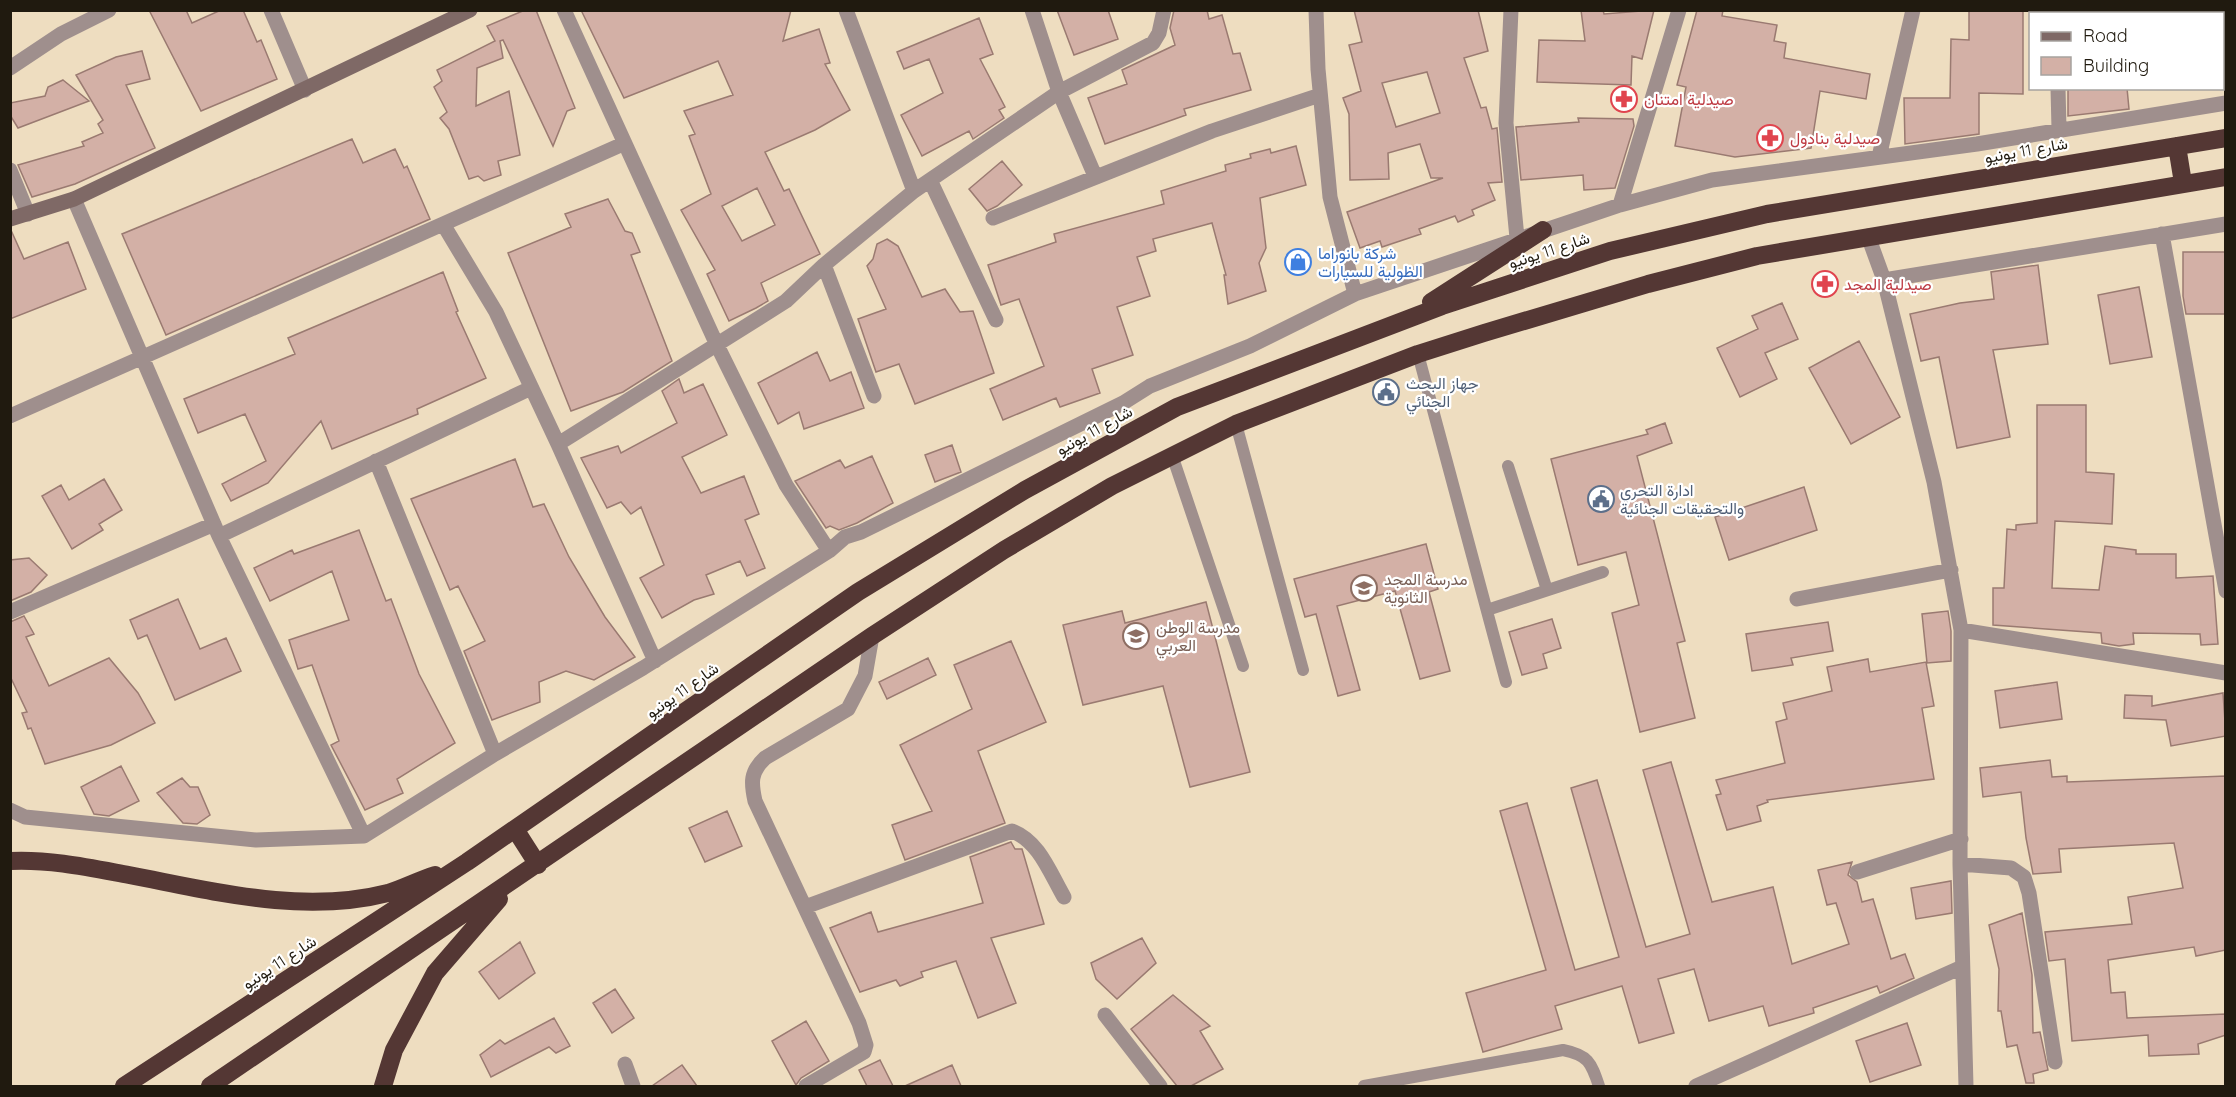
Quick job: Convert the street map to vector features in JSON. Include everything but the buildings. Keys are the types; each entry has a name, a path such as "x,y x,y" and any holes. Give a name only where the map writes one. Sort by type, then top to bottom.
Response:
{"highway":[{"name":"شارع 11 يونيو","path":"124,1086 467,862 858,592 1024,490 1177,406 1404,320 1610,251 1767,214 2115,154 2226,138"},
{"path":"2177,146 2182,183"},
{"path":"210,1086 872,636 1004,550 1112,486 1236,424 1418,354 1659,281 1757,256 2226,177"},
{"path":"1404,320 1544,230"},
{"path":"515,829 538,865"},
{"path":"10,861 83,866 242,897 316,902 388,893 467,862"},
{"path":"383,1086 394,1050 435,973 516,879"}],"main road":[{"path":"10,219 74,199 470,10"}],"street":[{"path":"10,68 61,34 109,10"},
{"path":"271,10 305,90"},
{"path":"564,10 623,144 716,343 786,485 829,551"},
{"path":"846,10 915,191"},
{"path":"1032,10 1059,92 1095,176"},
{"path":"558,444 786,301 825,265 915,191 1059,92 1153,43 1159,33 1164,10"},
{"path":"1316,10 1320,95 1330,197 1355,294"},
{"path":"1511,10 1506,123 1517,238"},
{"path":"1620,205 1679,10"},
{"path":"1879,157 1913,10"},
{"path":"2058,90 2059,129"},
{"path":"993,218 1212,131 1320,95"},
{"path":"10,810 36,818 256,840 364,836 495,754 655,662 829,551 845,537 861,532 1123,403 1150,386 1250,346 1355,294 1620,205 1712,180 1977,144 2059,129 2226,104"},
{"path":"10,416 140,356 623,144"},
{"path":"10,170 28,214"},
{"path":"930,180 996,320"},
{"path":"74,199 216,530 364,836"},
{"path":"443,224 496,312 558,444 655,662"},
{"path":"1884,280 2226,225"},
{"path":"2162,234 2226,591"},
{"path":"1868,236 1884,280 1934,482 1961,630 1960,864 1966,1086"},
{"path":"825,265 874,396"},
{"path":"10,612 216,530 376,461 531,388"},
{"path":"376,461 495,754"},
{"path":"1797,599 1951,570"},
{"path":"1961,630 2226,673"},
{"path":"806,1086 864,1052 866,1045 861,1029 755,801 752,783 754,768 765,758 848,709 865,675 872,636"},
{"path":"805,907 1012,831 1026,836 1043,859 1064,897"},
{"path":"1857,872 1961,839"},
{"path":"1960,864 2011,868 2024,877 2029,893 2055,1062"},
{"path":"1696,1086 1713,1082 1962,968"},
{"path":"1105,1015 1160,1086"},
{"path":"625,1064 633,1086"}],"lane":[{"path":"1418,354 1506,682"},
{"path":"1236,424 1303,670"},
{"path":"1172,455 1243,666"},
{"path":"1508,466 1547,590"},
{"path":"1487,610 1603,572"},
{"path":"1364,1086 1563,1050 1581,1054 1593,1067 1599,1086"}],"place":[{"name":"صيدلية امتنان","path":"1624,99"},
{"name":"صيدلية بنادول","path":"1770,138"},
{"name":"شركة بانوراما الظولية للسيارات","path":"1298,262"},
{"name":"صيدلية المجد","path":"1825,284"},
{"name":"جهاز البحث الجنائي","path":"1386,392"},
{"name":"ادارة التحري والتحقيقات الجنائية","path":"1601,499"},
{"name":"مدرسة المجد الثانوية","path":"1364,588"},
{"name":"مدرسة الوطن العربي","path":"1136,636"}]}
